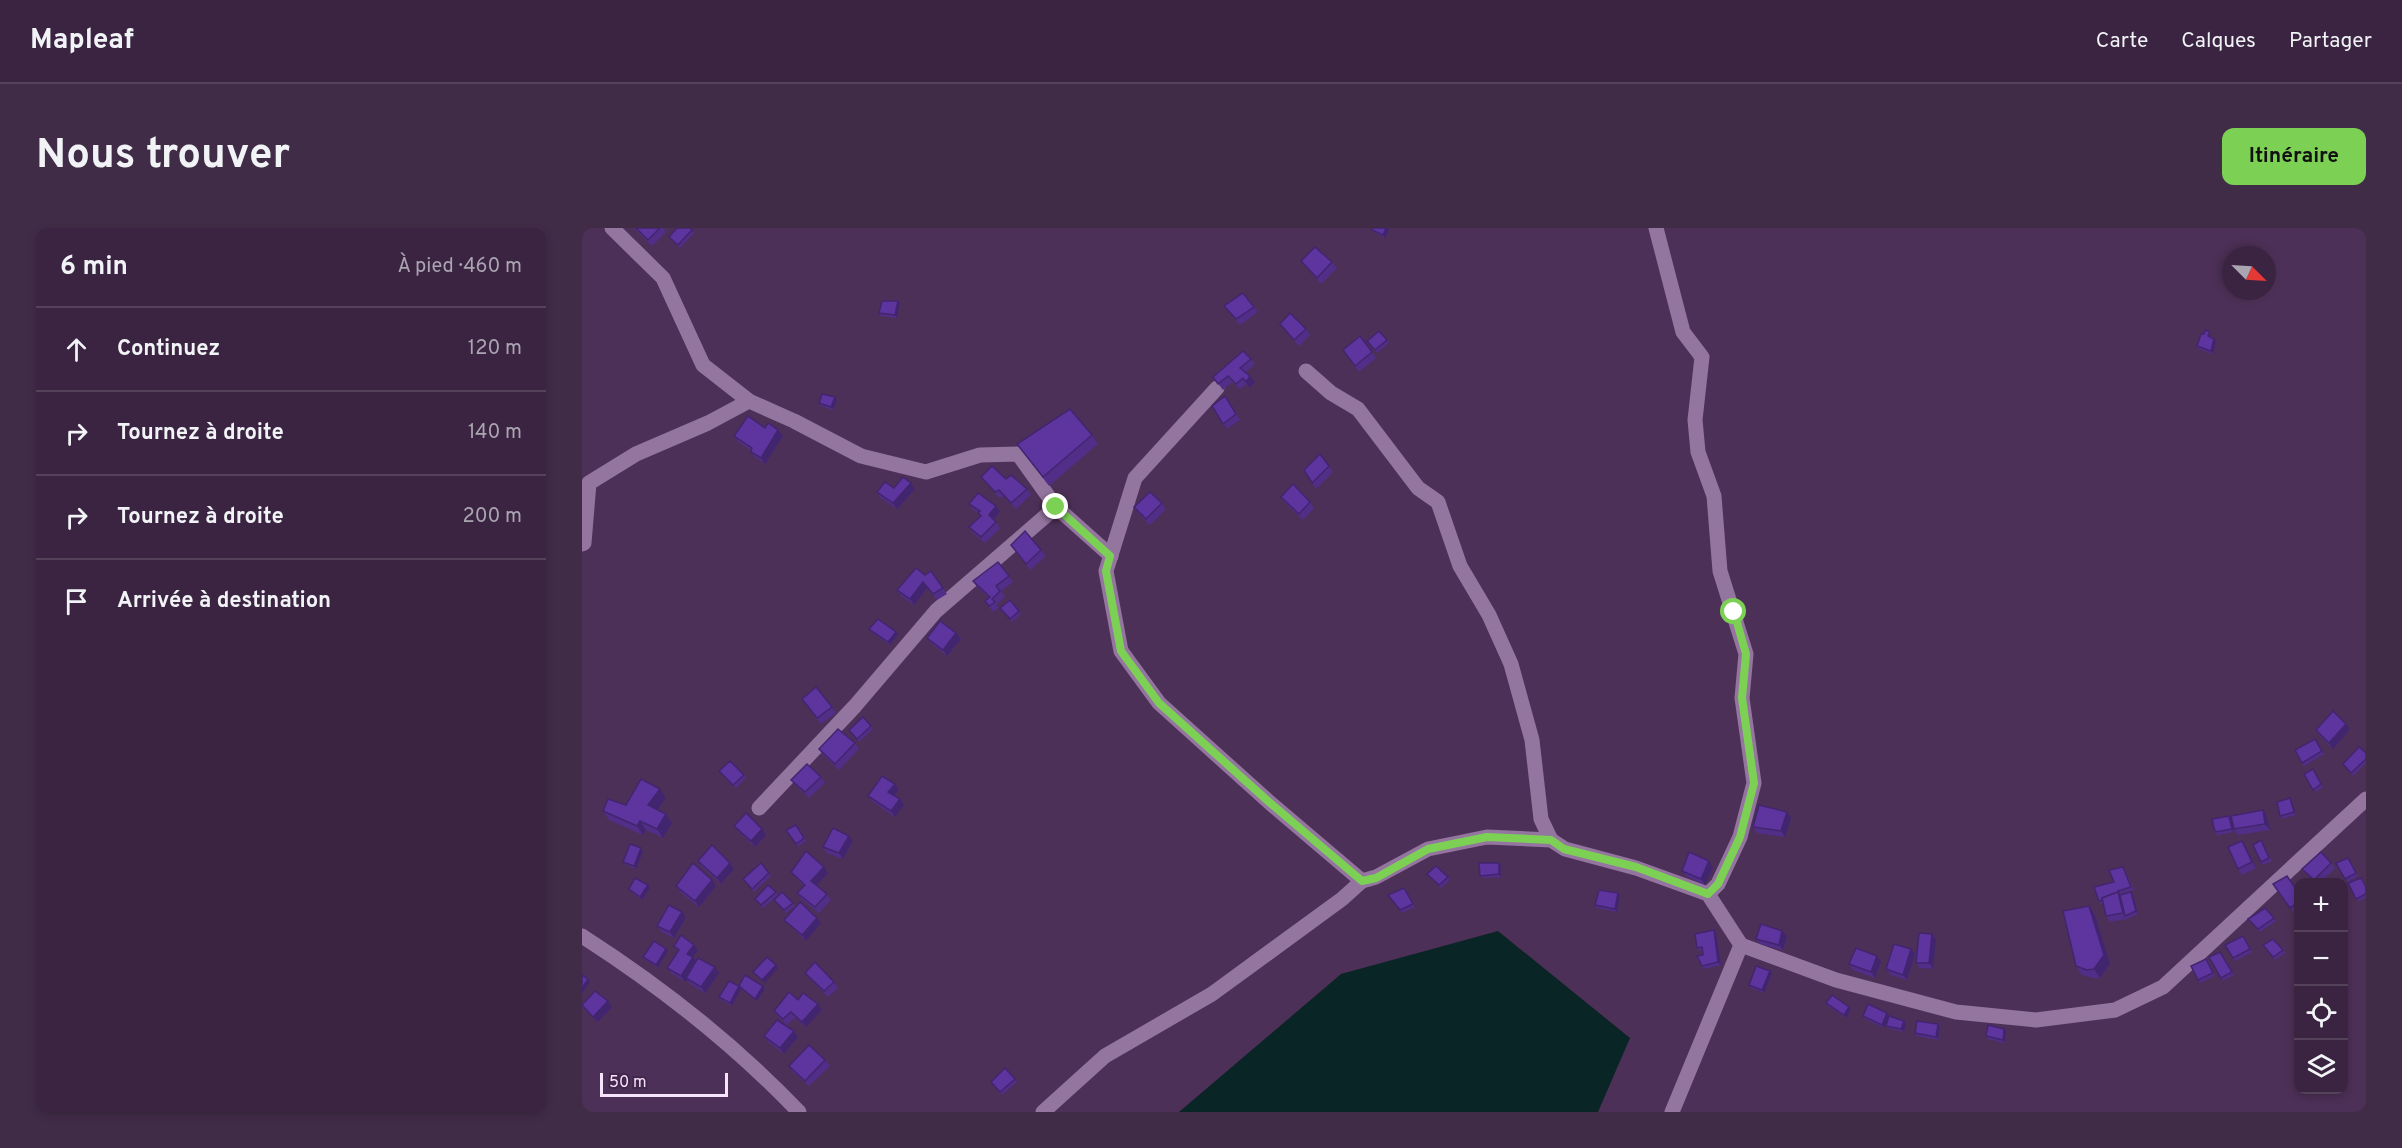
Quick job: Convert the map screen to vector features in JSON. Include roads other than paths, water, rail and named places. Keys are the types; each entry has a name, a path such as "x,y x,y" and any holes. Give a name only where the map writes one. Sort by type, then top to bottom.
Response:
{"street":[{"path":"612,228 663,278 703,365 749,401 794,421 861,456 926,472 980,455 1018,454 1056,507 1110,556"},
{"path":"1656,228 1683,332 1702,357 1695,420 1698,452 1714,496 1720,572 1746,654 1742,698 1754,783 1740,837 1718,884 1708,894"},
{"path":"1306,371 1331,393 1358,409 1418,488 1438,502 1460,566 1489,615 1511,664 1532,740 1541,819 1551,840 1564,849 1636,867 1708,894 1741,945 1836,980 1956,1012 2036,1020 2115,1010 2163,987 2366,799"},
{"path":"1217,388 1135,478 1106,571 1121,651 1159,703 1269,802 1362,881"},
{"path":"582,544 584,543 589,483 636,454 708,423 749,401"},
{"path":"759,808 855,706 936,611 1056,507"},
{"path":"1043,1112 1105,1056 1212,994 1362,881 1376,878 1428,849 1487,837 1551,840"},
{"path":"582,936 627,965 705,1026 766,1077 800,1112"},
{"path":"1672,1112 1741,945"}]}
